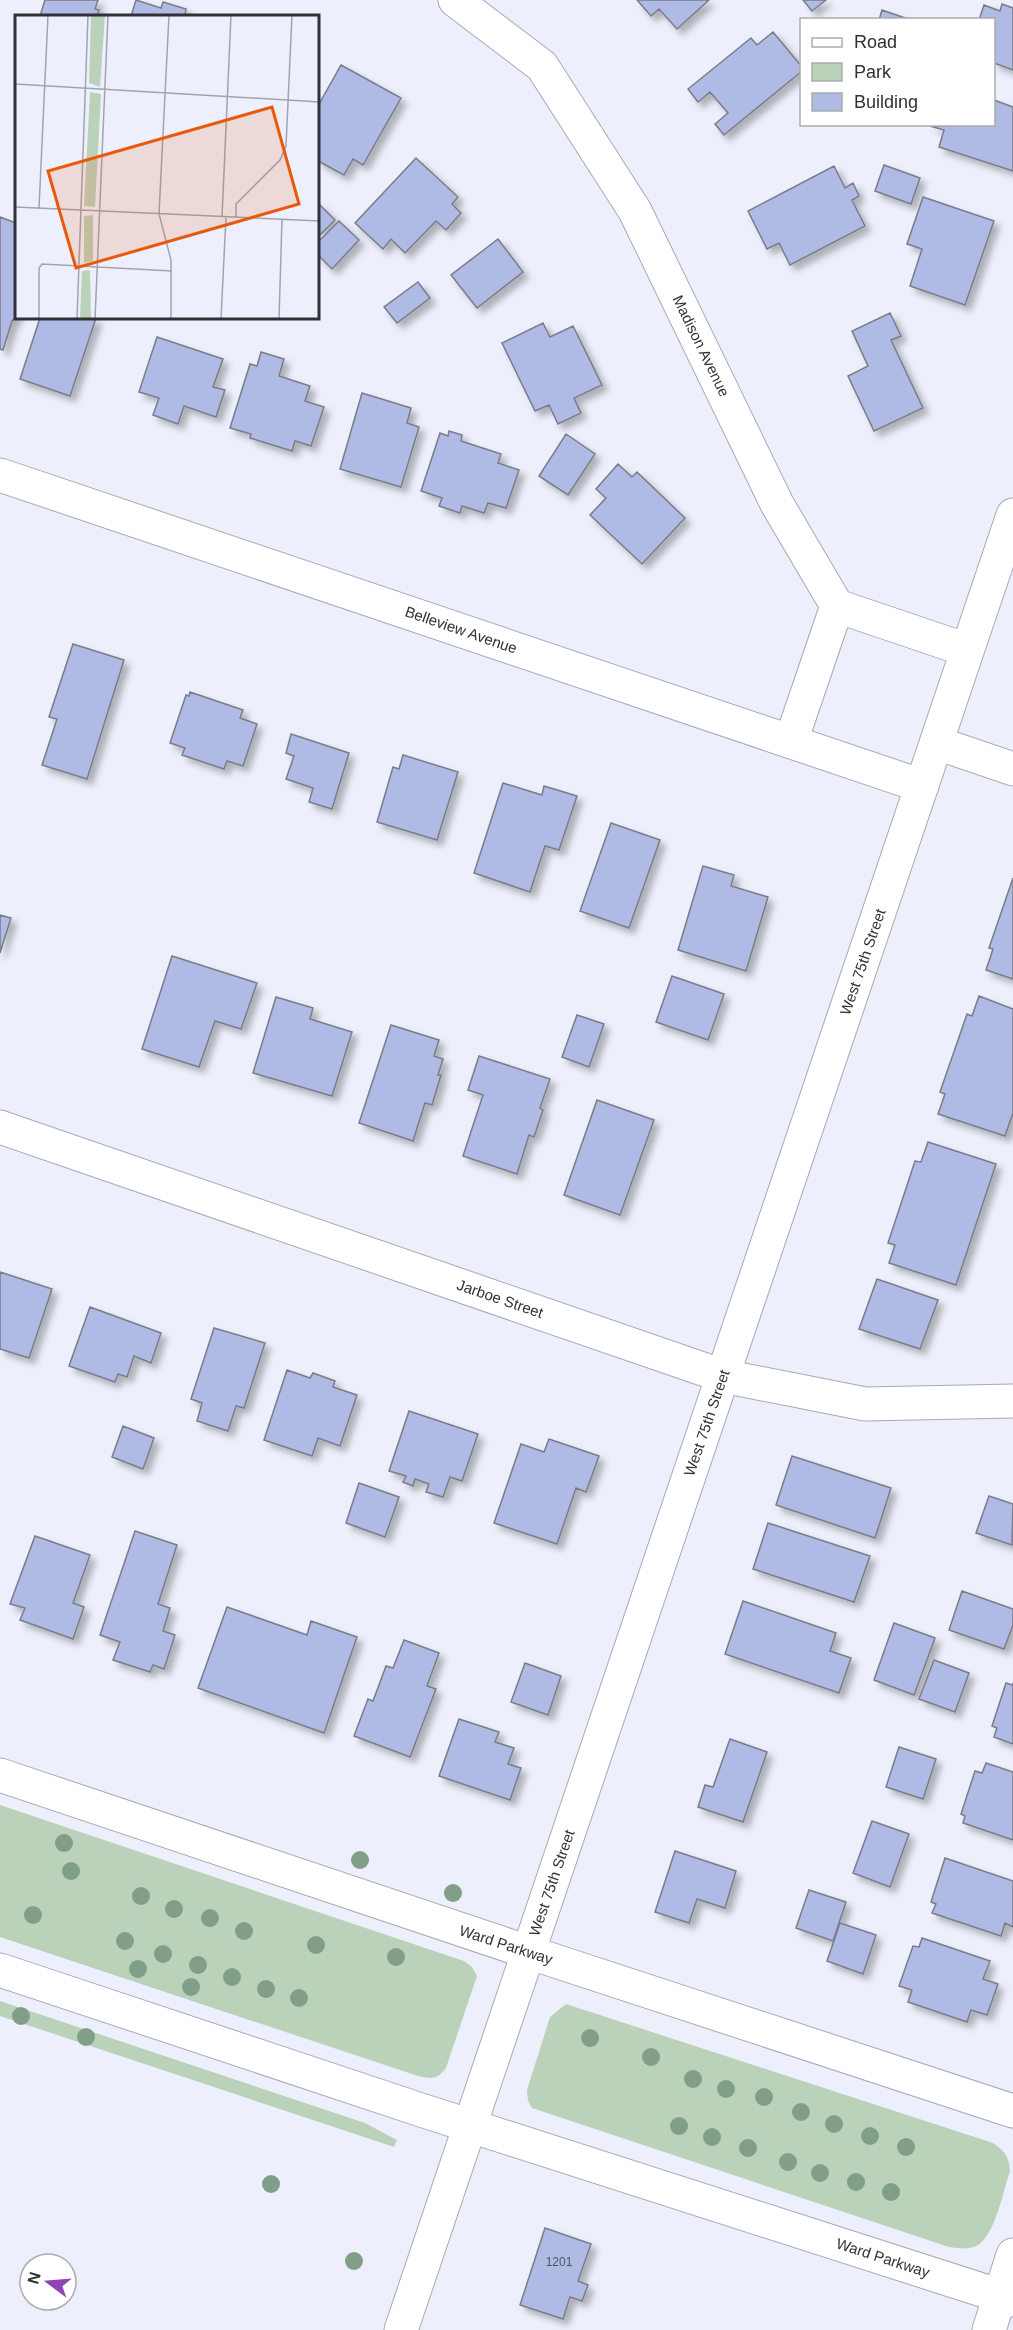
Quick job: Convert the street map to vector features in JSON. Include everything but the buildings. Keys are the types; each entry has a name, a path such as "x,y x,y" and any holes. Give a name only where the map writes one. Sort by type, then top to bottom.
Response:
{"main road":[{"name":"Madison Avenue","path":"455,0 542,66 635,211 777,504 837,606"},
{"name":"Belleview Avenue","path":"0,475 922,786"},
{"name":"West 75th Street","path":"400,2330 1013,515"},
{"path":"791,741 837,606 967,650"},
{"path":"937,743 1013,769"},
{"name":"Jarboe Street","path":"0,1127 723,1376 865,1404 1013,1401"},
{"name":"Ward Parkway","path":"0,1775 1013,2111"},
{"name":"Ward Parkway","path":"0,1970 470,2125 1007,2298"},
{"path":"989,2330 1007,2298 1013,2255"}],"green space":[{"path":"0,1805 464,1961 472,1967 477,1976 446,2068 434,2078 418,2076 0,1937"},
{"path":"0,2001 365,2123 397,2140 394,2147 0,2016"},
{"path":"566,2004 993,2143 1006,2155 1010,2171 998,2213 988,2234 982,2242 973,2247 949,2247 532,2108 528,2101 527,2090 550,2017"}]}
